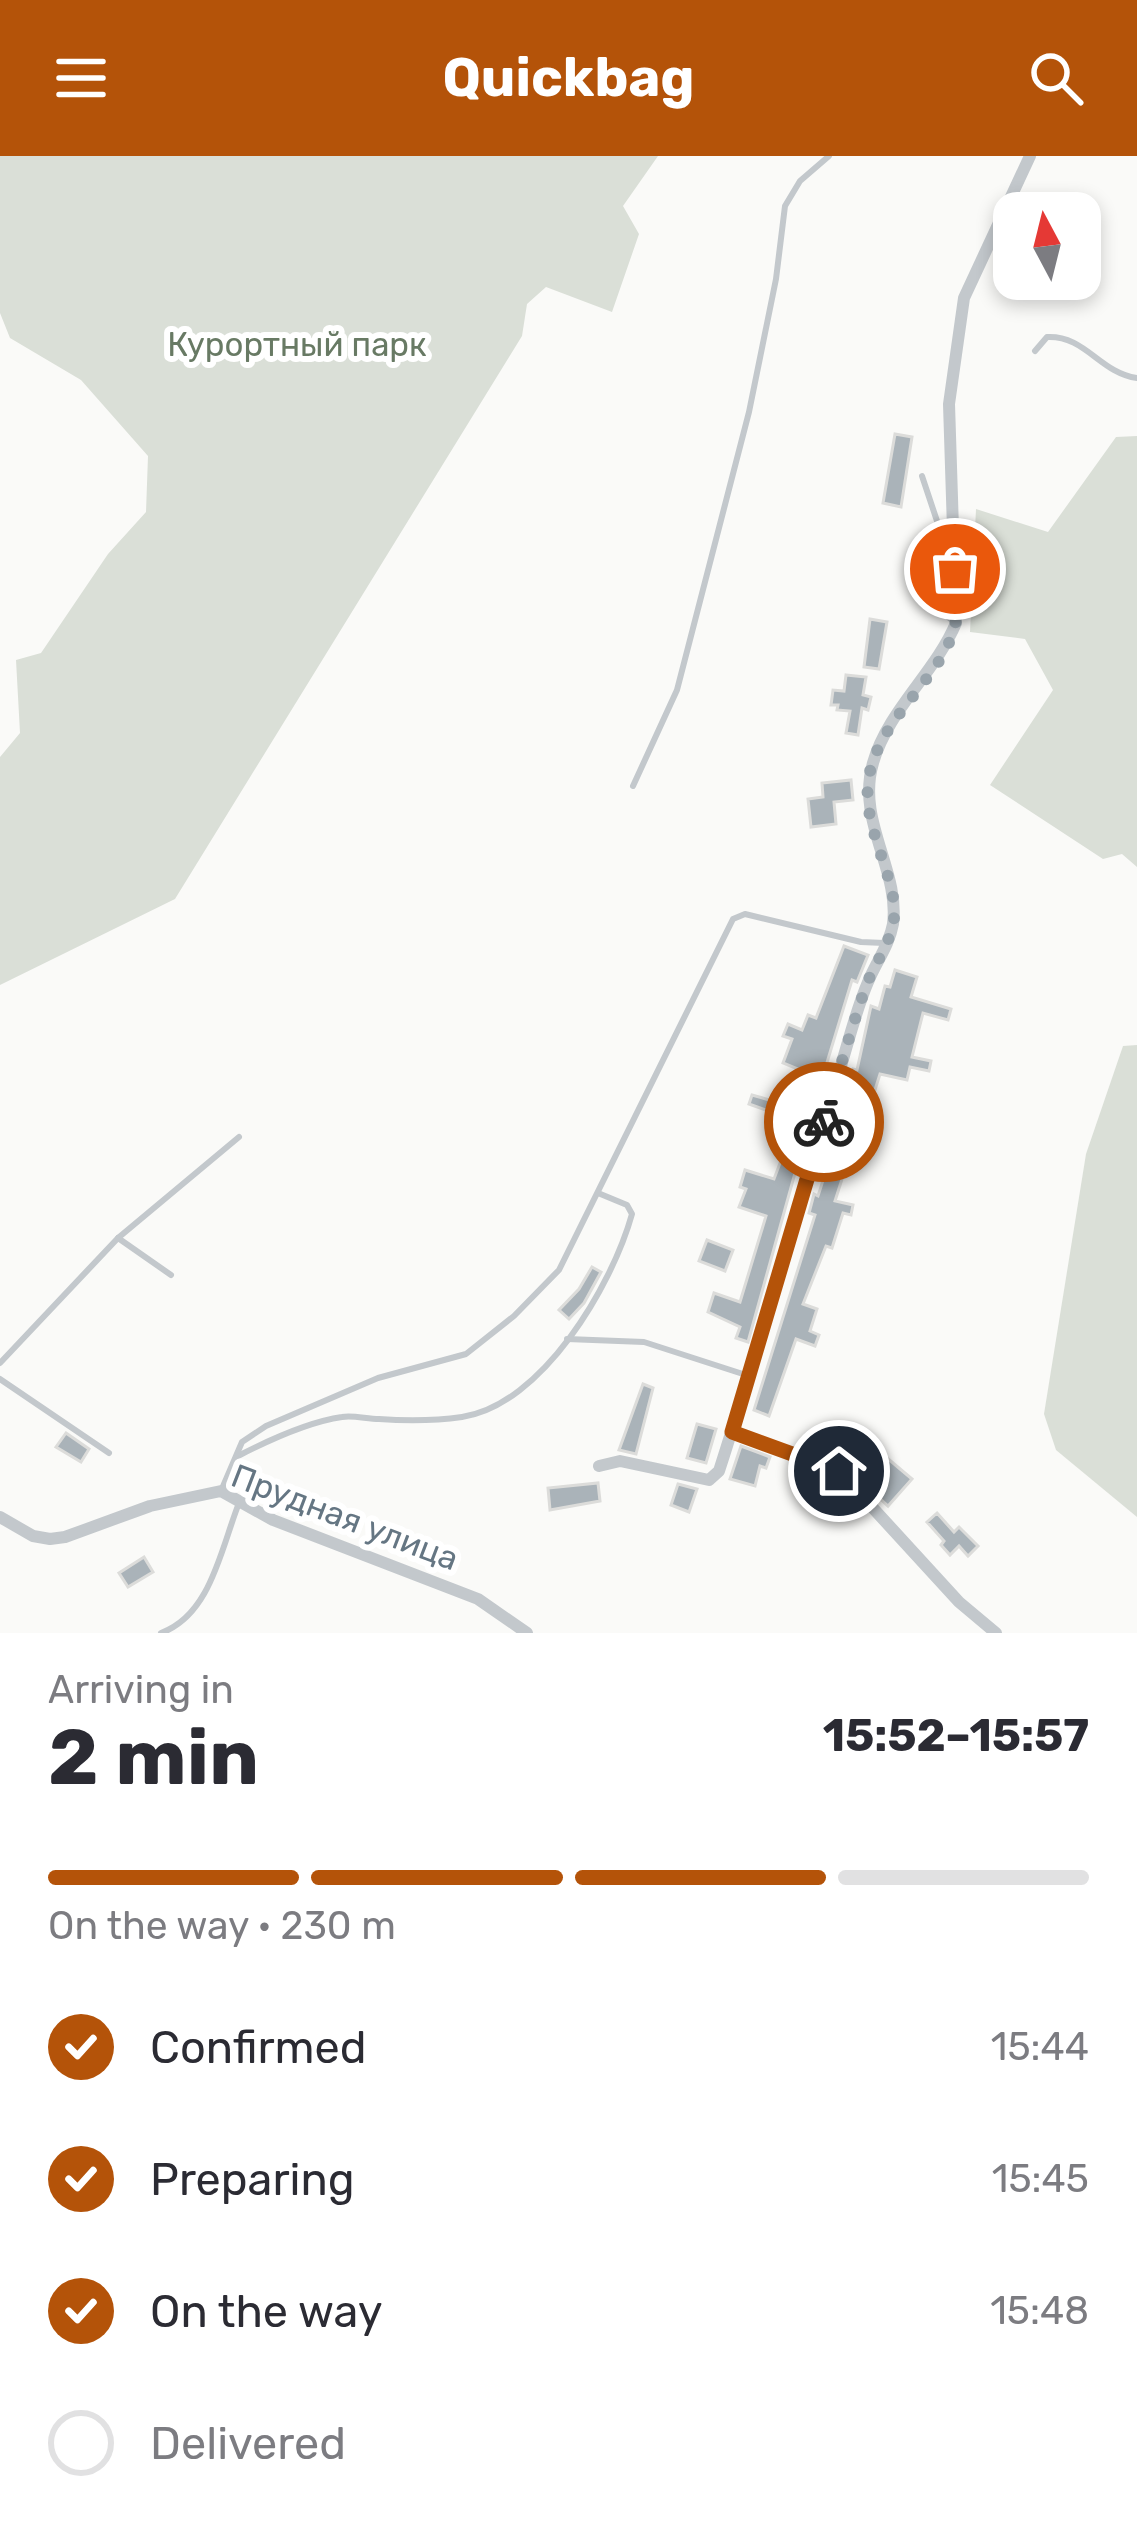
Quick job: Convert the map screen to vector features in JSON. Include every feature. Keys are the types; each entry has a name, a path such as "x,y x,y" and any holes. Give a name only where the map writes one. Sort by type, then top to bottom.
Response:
{"street":[{"path":"599,1466 620,1460 709,1480 719,1472 867,983 888,943 894,903 868,806 868,779 886,731 946,647 956,623 949,404 964,298 1030,156"},
{"path":"732,1432 839,1471 959,1602 996,1633"},
{"name":"Прудная улица","path":"0,1517 33,1537 50,1539 150,1505 221,1491 273,1520 478,1599 527,1633"}],"lane":[{"path":"633,786 677,690 749,412 776,279 785,206 800,181 830,156"},
{"path":"1035,351 1047,338 1064,336 1105,366 1137,378"},
{"path":"922,476 955,569"},
{"path":"920,594 956,623"},
{"path":"221,1491 242,1442 266,1426 378,1378 466,1354 514,1316 559,1270 733,919 745,914 888,943"},
{"path":"0,1364 118,1238 239,1137"},
{"path":"235,1457 344,1416 423,1421 494,1409 531,1382 567,1339 611,1267 632,1214 627,1204 598,1193"},
{"path":"118,1238 171,1275"},
{"path":"567,1339 644,1342 749,1376"},
{"path":"0,1378 109,1453"},
{"path":"161,1633 179,1627 198,1608 240,1500"}],"green space":[{"name":"Курортный парк","path":"0,156 658,156 623,206 639,234 612,312 546,287 527,304 522,336 175,899 0,985 0,757 20,733 16,660 41,653 108,554 146,512 148,456 81,380 10,338 0,313"},
{"path":"1137,436 1137,867 1122,854 1103,859 990,785 1053,690 1025,639 970,632 976,509 1048,532 1116,437"},
{"path":"1137,1045 1137,1517 1056,1450 1044,1414 1086,1154 1123,1046"}],"building":[{"path":"895,434 912,437 901,507 883,503"},
{"path":"870,619 887,622 879,669 864,667"},
{"path":"846,675 866,677 863,695 871,697 868,710 862,708 858,735 846,733 850,711 831,705 833,690 844,691"},
{"path":"851,780 853,800 834,802 836,824 811,827 808,799 823,797 822,783"},
{"path":"844,946 868,955 857,982 852,980 822,1079 783,1063 792,1039 783,1036 788,1024 802,1030 808,1015 816,1018"},
{"path":"895,970 917,977 911,997 951,1009 948,1020 923,1013 912,1057 931,1061 929,1071 910,1067 907,1080 880,1074 874,1093 868,1092 852,1144 837,1139 852,1086 848,1085 853,1069 857,1070 871,1006 879,1009"},
{"path":"752,1095 812,1112 748,1342 736,1338 740,1327 708,1312 714,1293 740,1302 766,1216 739,1207 746,1189 740,1187 745,1170 774,1179 788,1142 768,1136 774,1113 749,1104"},
{"path":"826,1171 843,1176 835,1201 853,1205 851,1215 843,1213 832,1248 826,1246 803,1304 817,1309 810,1331 819,1335 815,1346 796,1339 769,1416 754,1410 815,1215 809,1213 814,1194 818,1196"},
{"path":"707,1240 733,1250 725,1271 699,1261"},
{"path":"592,1267 601,1272 569,1319 559,1310"},
{"path":"643,1384 653,1388 636,1454 619,1450"},
{"path":"697,1424 716,1429 706,1463 687,1458"},
{"path":"66,1433 89,1449 81,1462 56,1447"},
{"path":"741,1446 770,1457 766,1468 760,1466 755,1486 730,1479"},
{"path":"874,1447 912,1479 888,1506 873,1492 877,1488 848,1464 860,1450 866,1455"},
{"path":"598,1483 600,1501 550,1510 548,1488"},
{"path":"678,1484 697,1489 689,1512 671,1505"},
{"path":"937,1513 954,1532 959,1527 978,1546 968,1556 959,1546 950,1555 941,1545 944,1541 927,1522"},
{"path":"144,1557 153,1572 128,1587 119,1573"}],"way so far":[{"path":"824,1122 867,983 892,925 894,903 868,806 868,779 886,731 946,647 956,623 955,569"}],"route":[{"path":"824,1122 732,1432 839,1471"}]}
